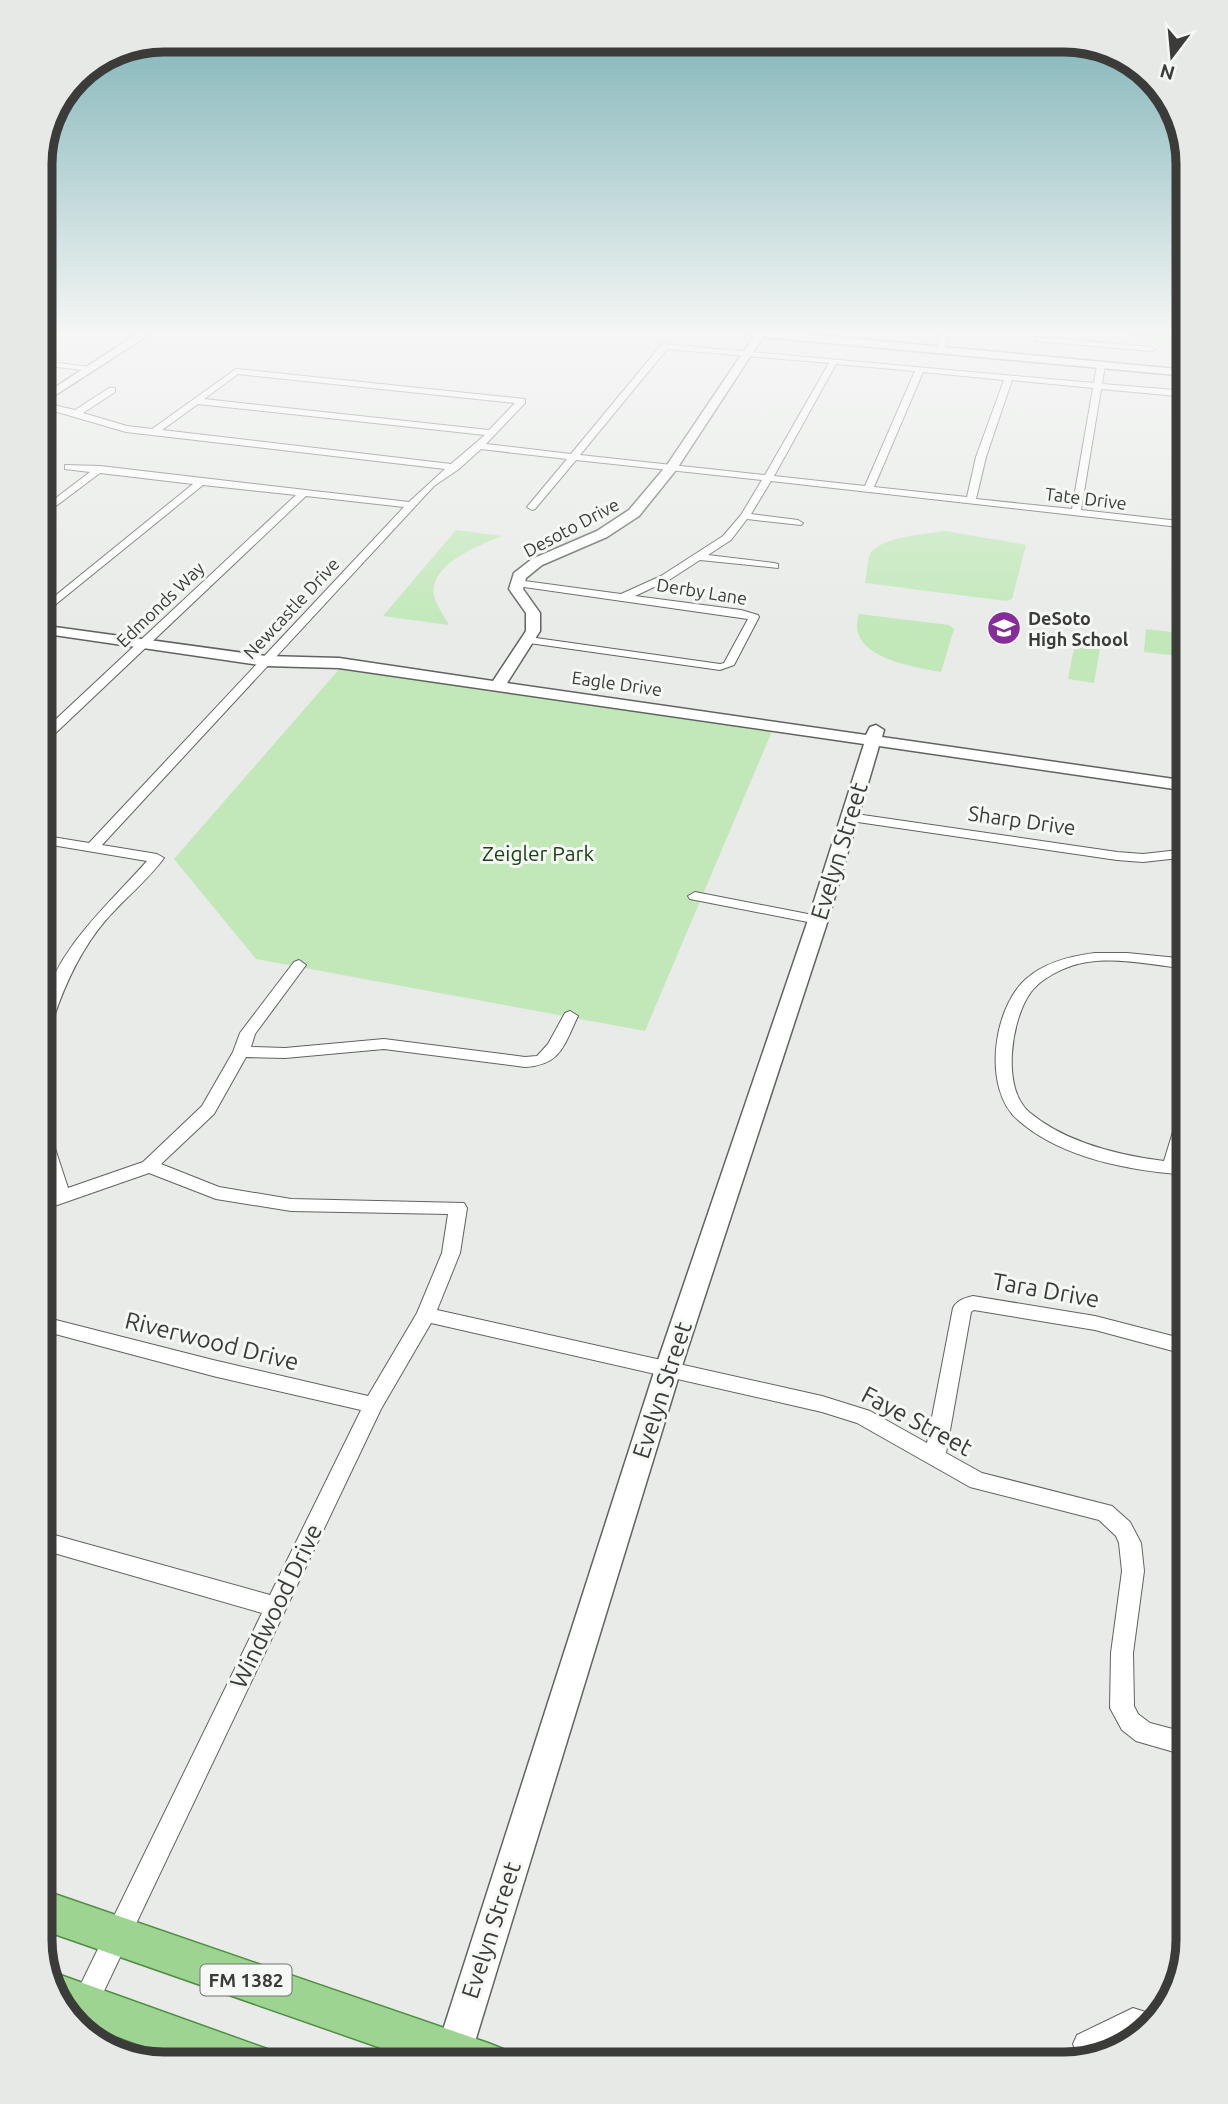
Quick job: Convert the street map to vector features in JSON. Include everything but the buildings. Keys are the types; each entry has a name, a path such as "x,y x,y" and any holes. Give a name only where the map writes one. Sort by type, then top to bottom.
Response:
{"main road":[{"name":"FM 1382","path":"52,1913 119,1935 433,2051"},
{"path":"68,1997 216,2051"}],"street":[{"path":"134,430 456,467"},
{"path":"153,433 157,430"},
{"path":"475,430 492,432"},
{"path":"532,507 597,430"},
{"name":"Desoto Drive","path":"529,640 533,631 533,613 518,595 519,576 537,562 602,534 634,513 672,467 697,430"},
{"path":"622,597 666,578 727,538 745,516 795,430"},
{"path":"869,489 894,430"},
{"path":"971,501 991,430"},
{"path":"1076,513 1090,430"},
{"name":"Newcastle Drive","path":"93,847 411,505 438,477 456,467 492,432"},
{"name":"Tate Drive","path":"480,446 1176,524"},
{"path":"68,467 411,505"},
{"path":"53,504 100,469"},
{"path":"53,604 202,481"},
{"name":"Edmonds Way","path":"53,729 305,492"},
{"path":"745,516 798,523"},
{"path":"700,557 774,566"},
{"name":"Derby Lane","path":"517,583 741,613 754,617 728,665 720,667 529,640"},
{"name":"Eagle Drive","path":"53,622 148,640"},
{"name":"Eagle Drive","path":"53,630 270,656 343,659 499,683 634,697 765,720"},
{"path":"499,683 529,640"},
{"name":"Eagle Drive","path":"499,683 537,693 765,720 1061,762 1176,774"},
{"path":"537,693 542,689 634,697"},
{"name":"Evelyn Street","path":"462,2051 668,1369 818,920 874,735"},
{"name":"Eagle Drive","path":"1061,762 1176,784"},
{"name":"Sharp Drive","path":"849,817 1117,856 1143,858 1176,854"},
{"path":"53,841 157,858 91,929 53,996"},
{"path":"695,896 818,920"},
{"path":"1176,963 1118,958 1092,959 1069,962 1042,974 1023,991 1009,1020 1005,1041 1008,1090 1020,1114 1061,1142 1094,1152 1176,1168"},
{"path":"52,1200 149,1166 208,1110 241,1052 248,1034 299,965"},
{"path":"241,1052 285,1053 384,1044 525,1062 541,1061 555,1047 570,1016"},
{"path":"1170,1168 1176,1148"},
{"name":"Windwood Drive","path":"68,1997 119,1935 373,1405 426,1315 450,1253 458,1208 291,1205 216,1193 149,1166"},
{"path":"52,1167 62,1197"},
{"name":"Tara Drive","path":"934,1457 962,1308 973,1303 1095,1323 1176,1345"},
{"name":"Faye Street","path":"426,1315 822,1404 863,1418 976,1481 1105,1512 1123,1529 1130,1543 1133,1571 1122,1653 1122,1707 1130,1722 1144,1733 1176,1742"},
{"name":"Riverwood Drive","path":"52,1326 213,1368 373,1405"},
{"path":"52,1543 276,1606"},
{"path":"1086,2044 1133,2021 1139,2022"}],"green space":[{"path":"456,530 502,536 458,557 439,574 434,595 449,625 383,616"},
{"path":"945,531 1026,545 1012,599 1006,601 865,583 869,557 875,548 904,537"},
{"path":"859,614 949,625 954,629 941,672 898,663 871,649 861,640 857,628"},
{"path":"1146,629 1176,633 1176,656 1144,652"},
{"path":"1077,633 1102,637 1094,683 1068,679"},
{"name":"Zeigler Park","path":"341,667 773,729 645,1031 256,959 174,859"}],"place":[{"name":"DeSoto High School","path":"1004,628"}]}
